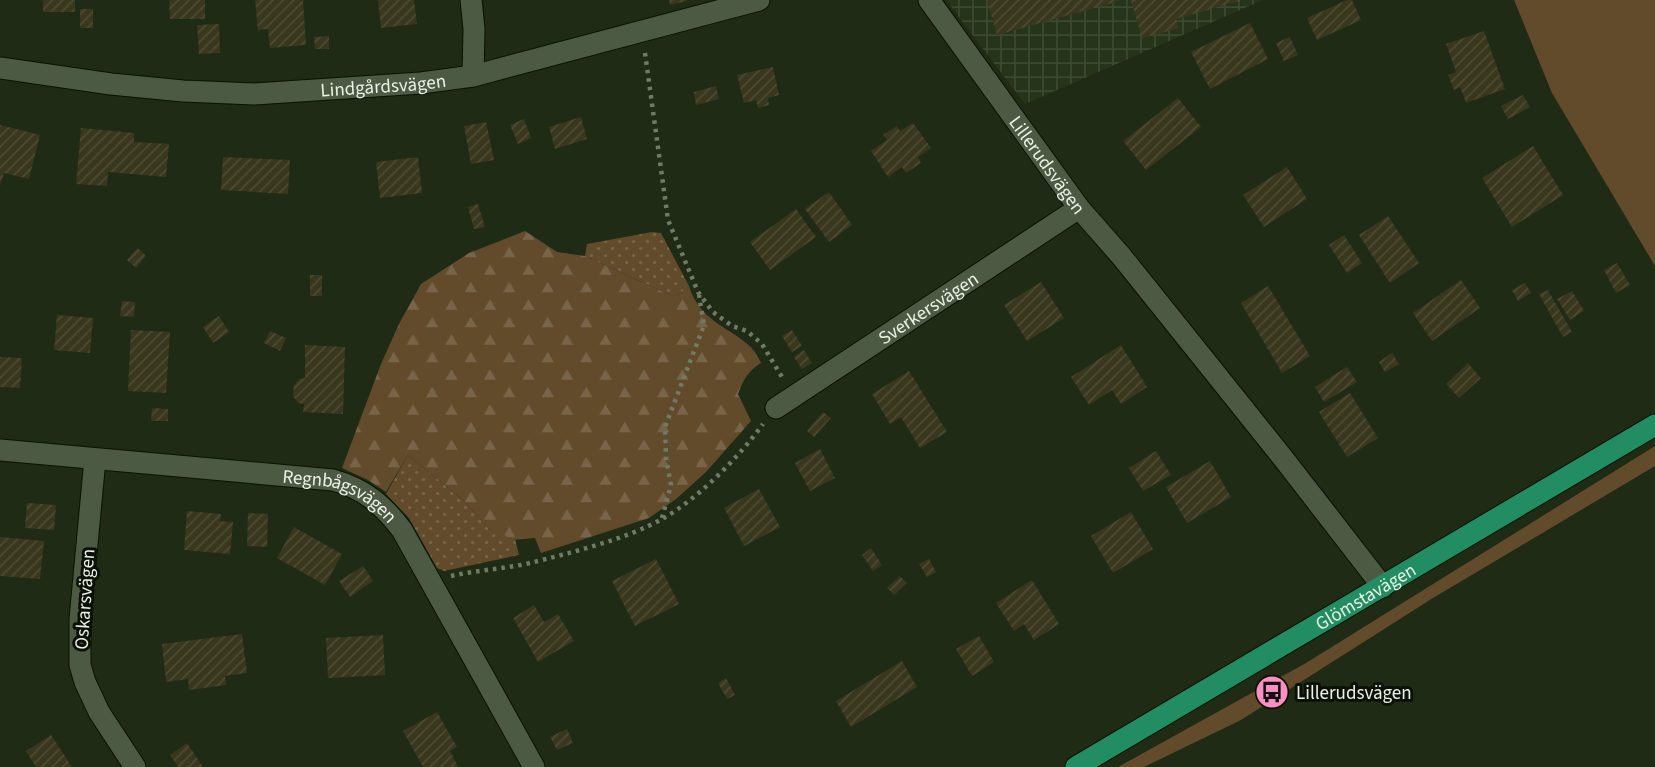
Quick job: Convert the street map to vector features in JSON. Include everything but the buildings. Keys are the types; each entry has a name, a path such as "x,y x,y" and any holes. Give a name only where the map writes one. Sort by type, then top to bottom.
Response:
{"main road":[{"name":"Glömstavägen","path":"1076,767 1655,425"}],"street":[{"path":"471,0 474,29 473,76"},
{"name":"Lindgårdsvägen","path":"0,68 111,85 254,94 421,83 473,76 759,0"},
{"name":"Lillerudsvägen","path":"929,0 1079,208 1122,257 1383,587"},
{"name":"Sverkersvägen","path":"776,408 793,394 1079,208"},
{"name":"Regnbågsvägen","path":"0,450 333,480 369,494 402,530 534,767"},
{"name":"Oskarsvägen","path":"95,459 80,619 80,665 99,712 135,767"}],"path":[{"path":"642,31 668,220 698,292 704,325 665,427 671,485 662,519"},
{"path":"698,292 713,312 732,326 747,331 762,344 793,394"},
{"path":"430,582 468,572 529,563 584,548 662,519 688,501 718,473 752,439 776,408"}],"shaded area":[{"path":"946,0 1263,0 1025,104"}],"green space":[{"path":"1514,0 1655,0 1655,266 1552,93"},
{"path":"525,231 557,252 585,256 675,297 689,286 704,312 746,343 761,363 747,376 738,394 751,421 706,472 676,499 649,518 541,553 535,538 512,540 490,530 463,500 408,455 386,492 342,468 381,364 421,284 469,253"},
{"path":"652,232 661,233 689,286 675,297 585,256 587,244"},
{"path":"1655,446 1655,466 1433,598 1241,720 1144,767 1118,767 1306,663"},
{"path":"408,455 463,500 490,530 515,539 519,555 444,571 437,568 409,518 386,494"}],"place":[{"name":"Lillerudsvägen","path":"1272,692"}]}
